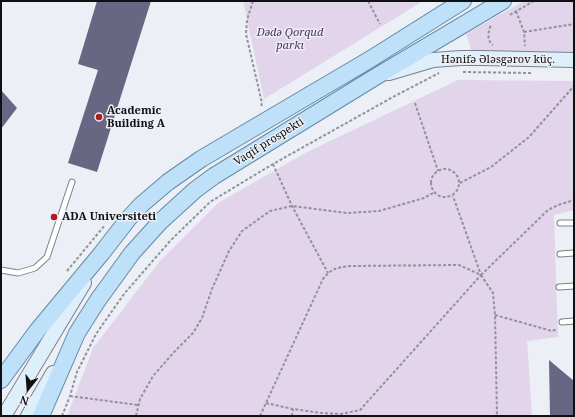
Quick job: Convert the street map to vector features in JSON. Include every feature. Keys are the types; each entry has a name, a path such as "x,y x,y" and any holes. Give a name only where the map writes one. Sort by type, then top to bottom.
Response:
{"main road":[{"name":"Vaqif prospekti","path":"1,380 37,331 129,218 141,205 168,182 201,159 369,60 462,1"},
{"name":"Vaqif prospekti","path":"28,416 98,300 132,253 161,221 195,190 214,176 377,76 506,8"},
{"name":"Hənifə Ələsgərov küç.","path":"377,76 433,60 482,58 574,60"},
{"name":"Vaqif prospekti","path":"4,416 101,254"},
{"name":"Vaqif prospekti","path":"41,416 77,333"}],"lane":[{"path":"1,270 18,273 35,268 47,258 72,182"},
{"path":"560,223 574,223"},
{"path":"560,254 574,253"},
{"path":"559,287 574,286"},
{"path":"562,322 574,321"}],"path":[{"path":"253,1 247,20 246,34 262,103 258,111"},
{"path":"368,1 380,24"},
{"path":"506,8 516,11 534,1"},
{"path":"516,11 524,32 526,47"},
{"path":"496,23 490,27 488,36 490,43 496,46"},
{"path":"524,32 574,24"},
{"path":"62,416 77,372 96,334 124,294 170,241 210,202 273,164 393,97 442,72"},
{"path":"458,72 535,74"},
{"path":"460,183 492,167 529,137 574,86"},
{"path":"415,103 438,171"},
{"path":"273,164 292,206 328,273"},
{"path":"443,169 448,169 456,174 460,183 459,188 453,196 443,197 438,196 432,188 431,183 434,174 443,169"},
{"path":"136,416 140,399 152,376 193,334 202,318 212,289 229,251 242,230 270,211 292,206 347,213 379,211 424,198 435,192"},
{"path":"453,196 481,275 493,293 495,315 497,416"},
{"path":"266,403 321,413 342,414 360,410 481,275 548,210 574,200"},
{"path":"260,416 323,279 328,273 336,268 350,266 459,264 481,275"},
{"path":"495,315 552,331 558,328 562,322"},
{"path":"70,396 138,405"},
{"path":"292,416 293,409"}],"green space":[{"name":"Dədə Qorqud parkı","path":"243,1 423,1 264,99"},
{"path":"524,1 574,1 574,52 472,52 466,34"},
{"path":"458,80 574,81 574,210 554,215 558,337 527,341 532,416 67,416 93,348 160,261 218,203 307,152"}],"building":[{"name":"Academic Building A","path":"97,1 151,1 97,172 68,163 98,70 78,64"},
{"path":"1,90 17,108 1,129"},
{"path":"549,360 574,381 574,416 550,416"}],"place":[{"name":"Academic Building A","path":"99,117"},
{"name":"ADA Universiteti","path":"54,217"}]}
